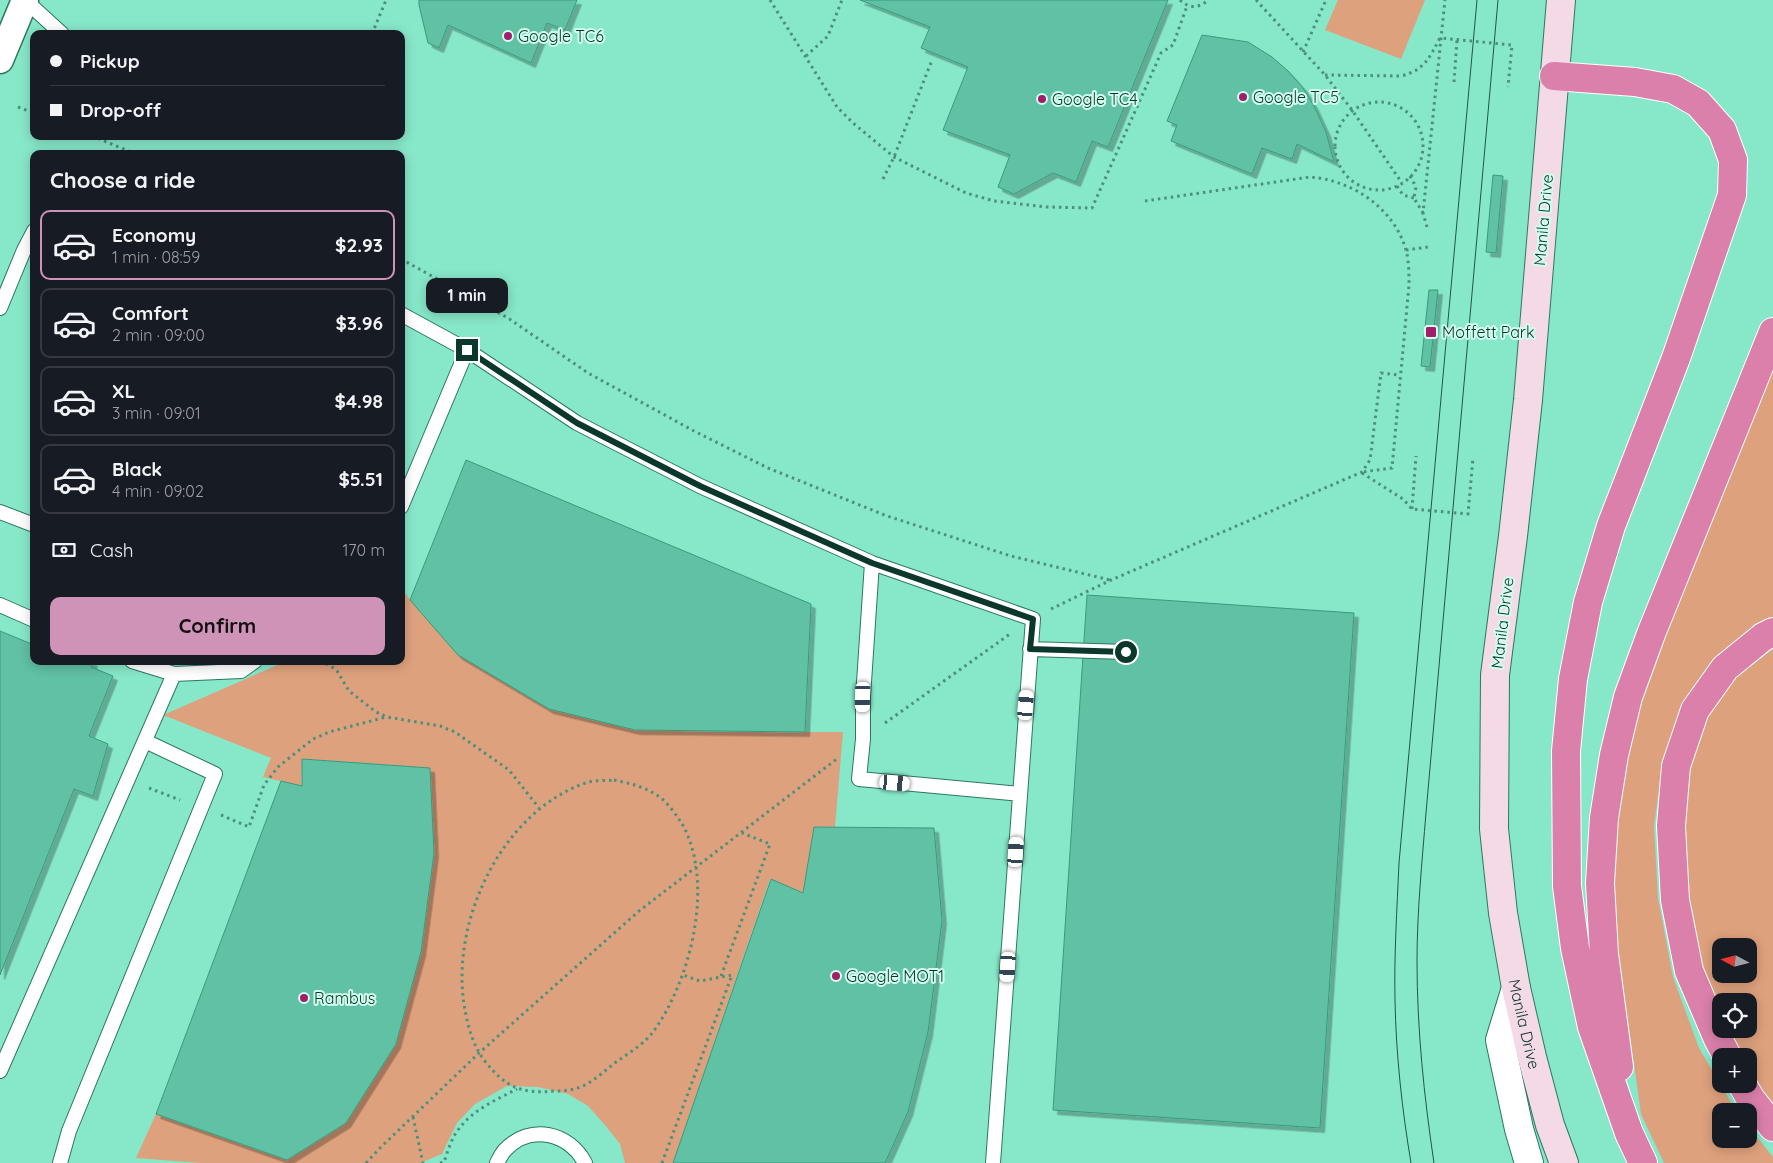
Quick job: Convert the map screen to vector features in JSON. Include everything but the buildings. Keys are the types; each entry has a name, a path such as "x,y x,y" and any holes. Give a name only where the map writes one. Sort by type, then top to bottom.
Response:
{"highway":[{"path":"1554,76 1635,82 1673,89 1698,103 1722,130 1733,160 1732,195 1676,358 1611,526 1588,602 1573,679 1566,751 1567,886 1575,948 1592,1027 1629,1133 1643,1163"},
{"path":"1629,1133 1604,954 1600,883 1604,818 1614,755 1628,697 1651,634 1773,332"},
{"path":"1723,1048 1689,971 1676,900 1671,826 1676,766 1695,710 1725,668 1747,649 1773,632"},
{"path":"1747,1093 1773,1126"}],"main road":[{"name":"Manila Drive","path":"1561,0 1528,400 1495,675 1494,829 1503,913 1516,988 1550,1124 1564,1163"}],"street":[{"path":"0,60 25,0"},
{"path":"1516,988 1500,1040 1519,1129 1529,1163"}],"lane":[{"path":"25,0 58,30"},
{"path":"0,308 30,239"},
{"path":"405,316 467,350 577,423 700,486 872,563 1033,619 993,1163"},
{"path":"405,497 467,350"},
{"path":"0,512 30,523"},
{"path":"872,563 863,697 863,739 859,779 1020,794"},
{"path":"0,606 30,618"},
{"path":"1030,649 1126,652"},
{"path":"145,665 174,674 240,671 249,665"},
{"path":"0,1070 174,674"},
{"path":"60,1163 69,1131 215,774 145,741"},
{"path":"497,1163 506,1149 520,1139 536,1135 552,1135 568,1142 580,1154 585,1163"}],"path":[{"path":"374,30 386,0"},
{"path":"770,0 837,107 894,157 966,193 994,201 1032,206 1092,208 1161,54 1163,50 1173,45 1187,6"},
{"path":"806,56 828,36 842,0"},
{"path":"1180,0 1187,6 1199,6 1208,0"},
{"path":"1256,0 1325,75 1352,110 1402,183"},
{"path":"1303,52 1326,0"},
{"path":"1423,213 1445,0"},
{"path":"1325,75 1401,76 1413,73 1424,66 1440,38"},
{"path":"1440,38 1512,45 1508,87"},
{"path":"1454,82 1457,40"},
{"path":"883,179 894,157 932,60"},
{"path":"1377,101 1390,102 1412,116 1419,128 1422,140 1422,153 1418,166 1402,183 1386,189 1375,190 1365,188 1346,175 1339,165 1335,154 1334,141 1344,118 1352,110 1364,104 1377,101"},
{"path":"18,107 30,112"},
{"path":"102,140 126,150"},
{"path":"1422,153 1429,154"},
{"path":"1410,176 1416,187 1414,198 1423,213 1427,228"},
{"path":"1145,201 1310,177 1333,180 1373,201 1394,223 1406,250 1409,285 1392,468 1362,472 1403,499 1412,509 1468,514 1473,458"},
{"path":"1352,189 1356,183"},
{"path":"1396,186 1404,195 1414,198"},
{"path":"1406,250 1428,246"},
{"path":"405,262 508,318 588,373 694,431 768,468 886,516 1011,556 1111,580"},
{"path":"1381,373 1400,375"},
{"path":"1412,509 1416,456"},
{"path":"329,665 337,671 349,691 376,712 387,716 440,726 455,732 509,770 540,808"},
{"path":"218,814 249,827 264,786 278,767 313,739 329,732 387,716"},
{"path":"614,780 634,784 656,794 673,810 687,832 697,867 696,916 690,952 677,990 652,1032 638,1047 584,1086 570,1090 536,1093 516,1089 494,1072 479,1053 466,1022 461,988 461,961 468,926 488,873 507,843 540,808 567,790 591,781 614,780"},
{"path":"146,787 186,802"},
{"path":"721,976 770,844 742,832"},
{"path":"662,1163 732,975 700,981 683,975"},
{"path":"440,1163 444,1162 458,1129 470,1116 516,1089"},
{"path":"412,1117 423,1163"}],"shaded area":[{"path":"1338,0 1425,0 1401,59 1325,30"},
{"path":"1773,365 1773,620 1687,699 1663,760 1654,826 1658,898 1673,977 1699,1048 1712,1070 1712,1093 1725,1093 1731,1103 1712,1103 1712,1148 1757,1148 1757,1137 1773,1157 1773,1163 1664,1163 1641,1114 1617,943 1614,876 1618,814 1627,753 1640,699"},
{"path":"405,592 458,655 635,730 843,732 835,827 803,893 770,879 673,1163 625,1163 620,1144 588,1106 568,1094 538,1087 507,1086 475,1104 457,1123 442,1154 420,1163 200,1163 136,1158 156,1114 287,1160 346,1123 396,1044 421,952 434,853 429,768 302,759 301,786 263,777 271,758 163,715 278,665 405,665"},
{"path":"1773,649 1773,1107 1757,1086 1757,1048 1737,1048 1731,1038 1757,1038 1757,993 1712,993 1712,995 1701,968 1687,901 1683,830 1688,772 1706,719 1734,679"}],"tram line":[{"path":"1411,1163 1400,1082 1396,1021 1395,966 1399,863 1477,0"},
{"path":"1434,1163 1424,1088 1417,986 1419,906 1498,0"}],"place":[{"name":"Google TC6","path":"508,36"},
{"name":"Google TC5","path":"1243,97"},
{"name":"Google TC4","path":"1042,99"},
{"name":"Moffett Park","path":"1431,332"},
{"name":"Google MOT1","path":"836,976"},
{"name":"Rambus","path":"304,998"}],"route":[{"path":"467,350 577,423 700,486 872,563 1033,619 1030,649 1126,652"}]}
